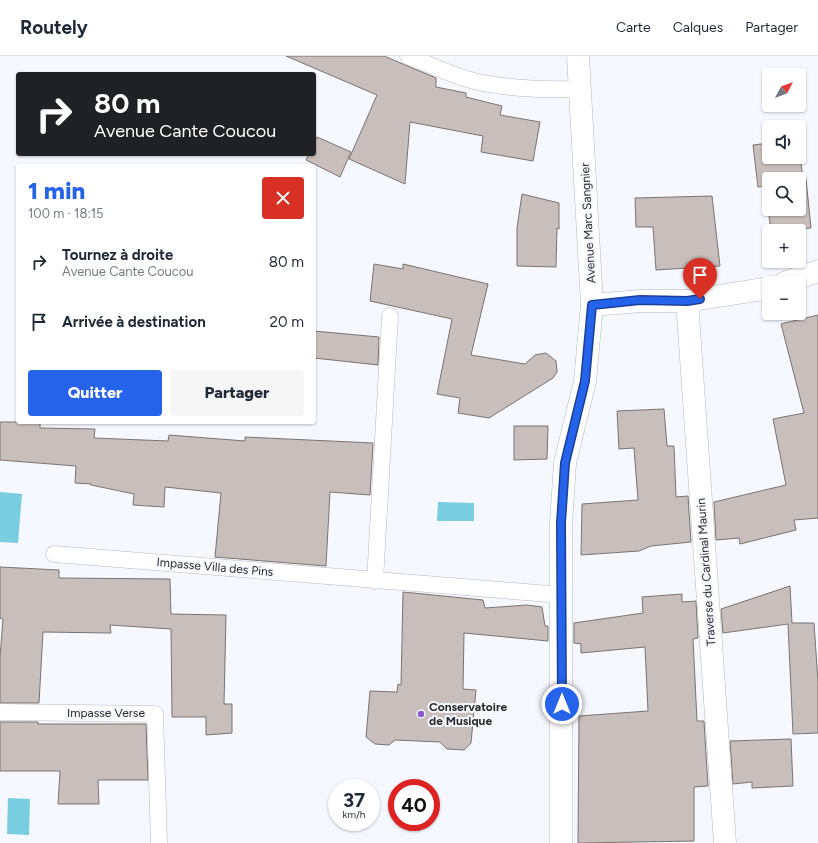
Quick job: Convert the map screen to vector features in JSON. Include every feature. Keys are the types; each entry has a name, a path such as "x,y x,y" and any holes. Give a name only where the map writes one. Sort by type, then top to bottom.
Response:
{"street":[{"name":"Avenue Marc Sangnier","path":"561,843 561,523 565,463 585,381 592,305 578,56"},
{"path":"804,276 818,271"},
{"path":"592,305 640,300 687,301 762,289"},
{"name":"Traverse du Cardinal Maurin","path":"687,301 725,843"}],"lane":[{"path":"408,56 448,73 476,81 543,90 581,89"},
{"path":"375,581 390,316"},
{"name":"Impasse Villa des Pins","path":"54,554 562,595"},
{"name":"Impasse Verse","path":"0,712 155,714 159,843"}],"water":[{"path":"0,492 22,494 18,543 0,542"},
{"path":"438,502 474,503 474,521 437,521"},
{"path":"8,798 30,799 29,835 7,834"}],"building":[{"path":"286,56 384,56 436,78 436,87 466,93 466,97 502,106 500,115 540,122 533,161 481,152 483,136 410,122 405,184 349,159 377,95"},
{"path":"317,137 351,152 340,177 306,160 308,156 316,156"},
{"path":"762,144 762,164 801,164 802,172 762,172 762,186 758,187 753,145"},
{"path":"806,179 811,228 806,228 806,224 770,224 769,216 806,216"},
{"path":"522,194 559,203 559,229 557,228 556,267 517,266 517,228"},
{"path":"712,196 720,266 656,270 653,227 636,227 635,198"},
{"path":"374,264 403,269 403,264 488,284 471,355 525,364 535,355 546,353 556,361 557,372 553,378 489,418 458,413 460,398 437,394 452,319 370,301"},
{"path":"818,315 818,518 794,520 796,530 740,544 739,538 716,540 714,502 786,485 773,419 804,413 781,324 797,320 806,320 806,318"},
{"path":"316,331 379,337 378,365 316,358"},
{"path":"664,409 667,446 674,446 676,497 688,496 691,542 651,546 639,551 581,555 582,504 638,500 634,448 619,449 617,411"},
{"path":"0,422 40,424 40,428 95,429 94,438 168,441 169,435 245,441 245,437 373,443 370,495 330,492 326,566 215,557 221,493 165,487 164,507 133,505 134,494 91,484 75,483 76,466 0,460"},
{"path":"514,426 548,426 547,459 514,460"},
{"path":"0,567 59,570 59,578 170,579 171,614 226,615 224,704 232,704 232,733 206,735 206,717 172,717 171,629 110,625 111,633 43,632 39,703 0,703 0,657 3,619 0,618"},
{"path":"790,586 792,623 814,623 818,682 818,733 793,734 788,624 723,633 721,609"},
{"path":"403,592 483,600 485,608 527,605 542,607 545,626 548,626 548,641 464,633 463,689 476,690 471,743 464,750 447,749 440,742 395,740 389,745 375,744 366,737 370,691 397,692 398,684 401,685"},
{"path":"682,594 682,602 696,601 698,638 693,639 697,721 704,721 708,786 694,787 694,841 578,843 579,716 648,711 645,647 581,653 581,644 574,643 574,623 643,613 642,597"},
{"path":"0,722 38,722 38,724 146,724 148,780 98,780 99,804 58,804 60,771 0,771"},
{"path":"791,739 793,786 752,788 752,782 733,784 730,741"}],"place":[{"name":"Conservatoire de Musique","path":"421,714"}],"route":[{"path":"562,704 561,523 565,463 585,381 592,305 640,300 687,301 700,299"}]}
